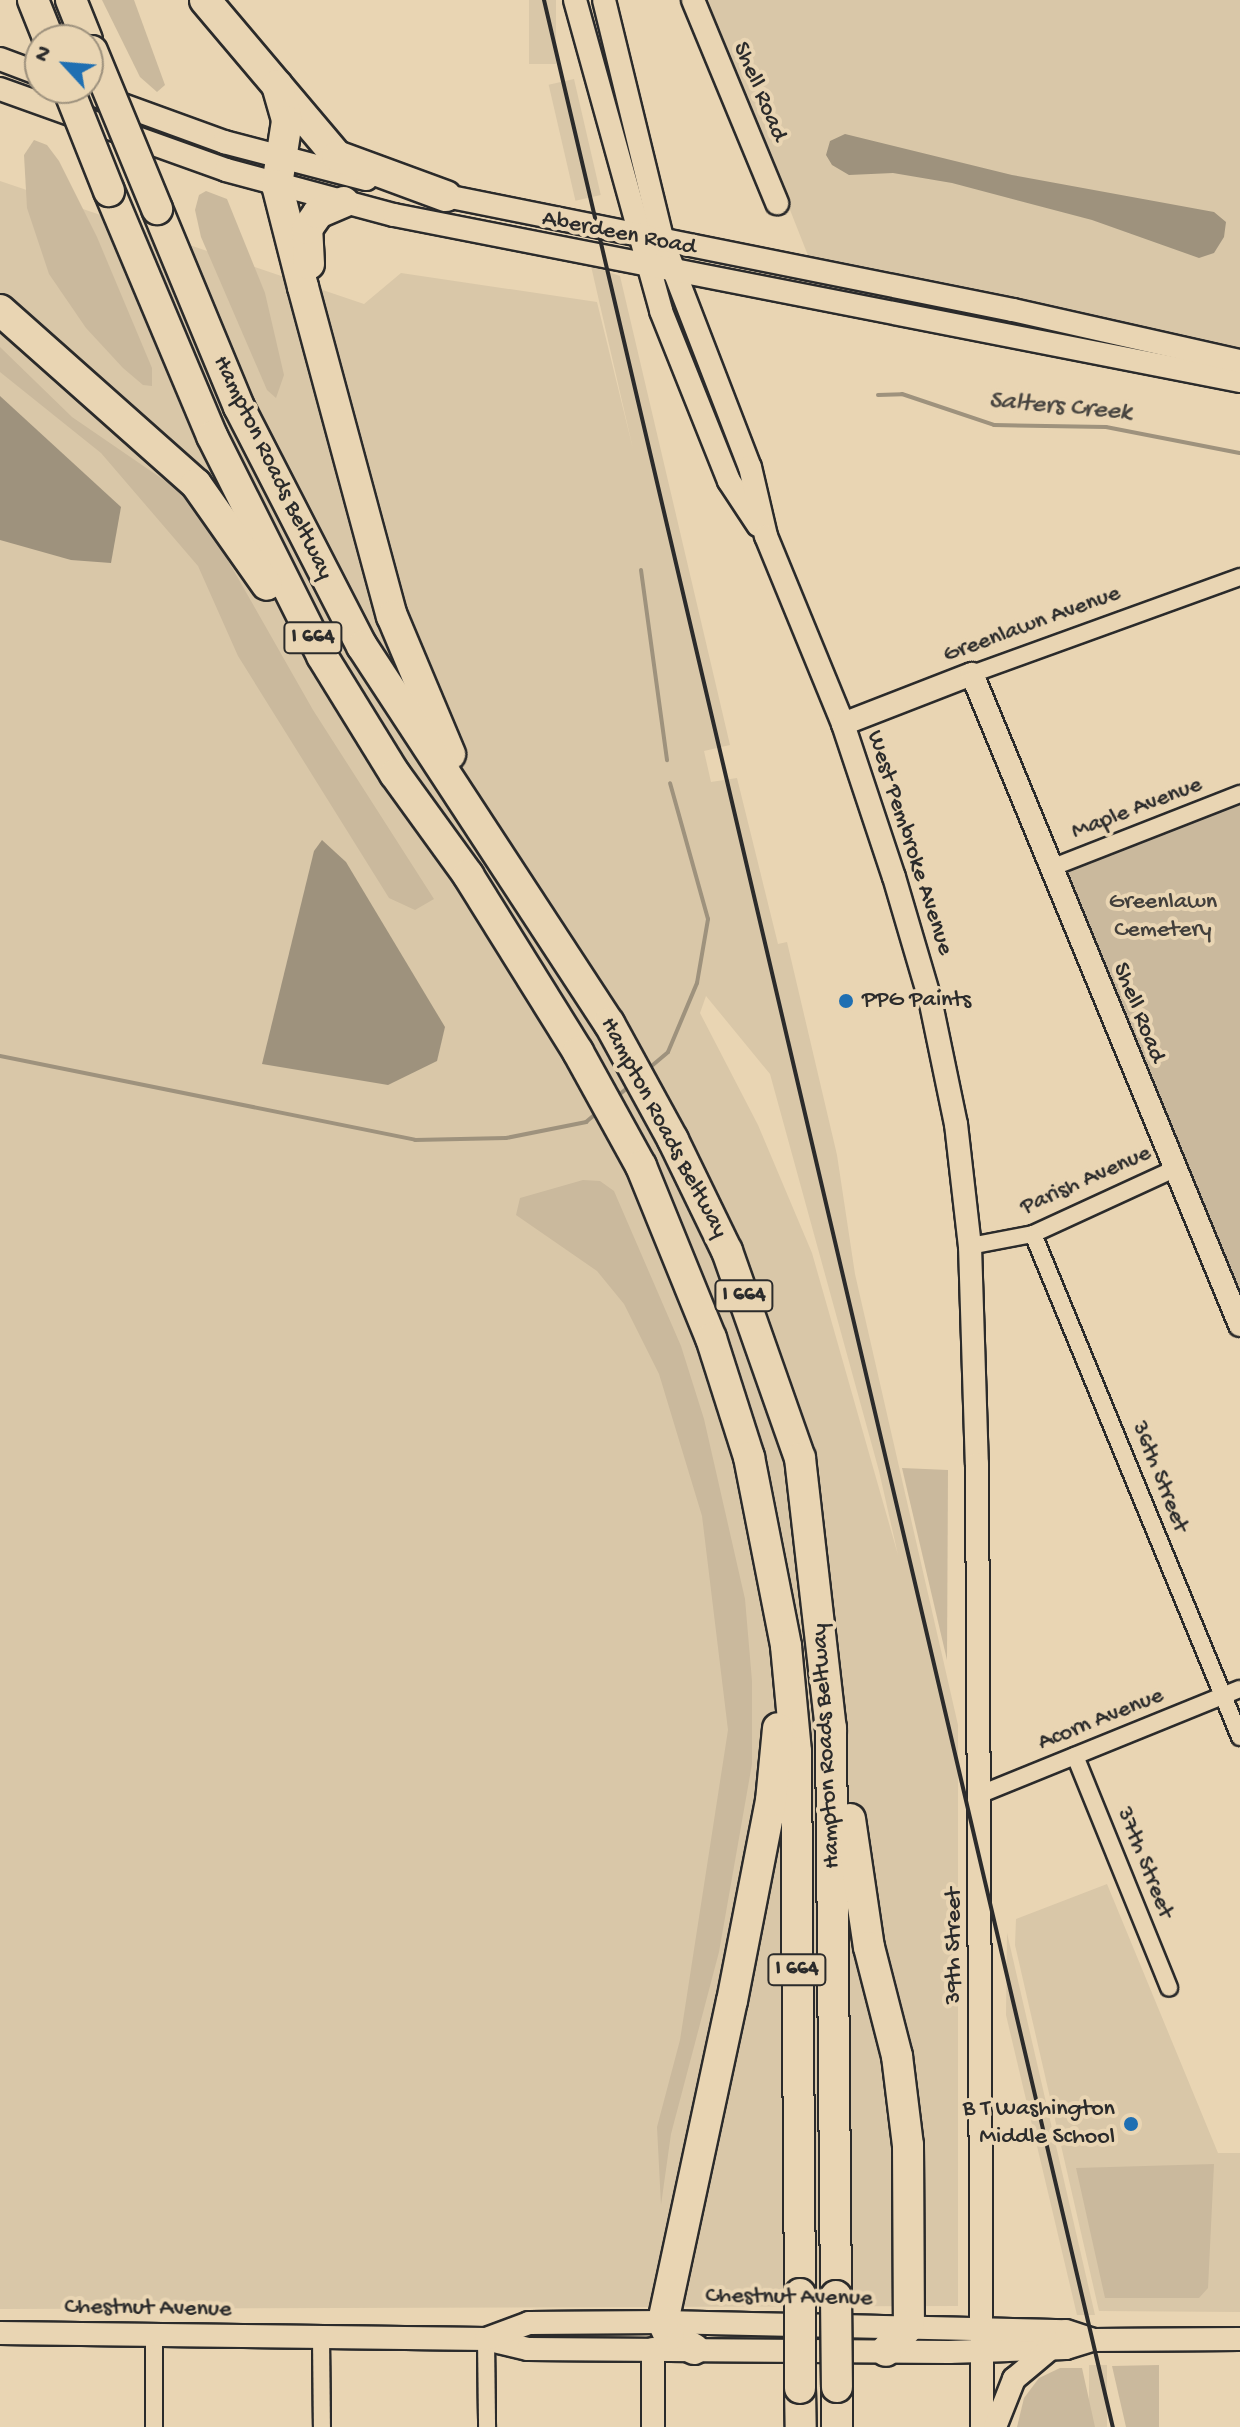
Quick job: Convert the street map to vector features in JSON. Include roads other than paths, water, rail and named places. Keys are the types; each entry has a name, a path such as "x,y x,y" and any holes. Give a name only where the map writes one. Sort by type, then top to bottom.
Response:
{"highway":[{"path":"33,0 42,24"},
{"name":"Hampton Roads Beltway","path":"71,0 81,24"},
{"path":"205,0 343,160 446,196"},
{"name":"Hampton Roads Beltway","path":"104,80 239,407 312,555 362,646 609,1023 673,1140 727,1251 800,1458 827,1671 834,1808 837,2427"},
{"path":"277,85 287,116 280,172 335,403 392,616 482,829"},
{"name":"Hampton Roads Beltway","path":"74,104 212,436 322,656 395,774 468,875 578,1052 641,1166 711,1338 749,1457 786,1646 796,1752 801,2427"},
{"path":"335,403 304,237 318,213 344,202"},
{"path":"0,310 196,484 322,656"},
{"path":"694,2349 669,2335 658,2335 771,1801 786,1646"},
{"path":"827,1671 867,1933 904,2101 909,2326 886,2351"}],"main road":[{"name":"West Pembroke Avenue","path":"575,0 647,266 729,481 766,536"},
{"name":"West Pembroke Avenue","path":"604,0 663,242 750,467 766,536 843,724 930,999 956,1124 970,1246 977,1464"},
{"name":"Shell Road","path":"693,0 777,203"},
{"path":"0,59 24,68"},
{"name":"Aberdeen Road","path":"0,89 280,172 446,196 638,237 1025,312 1240,361"},
{"name":"Aberdeen Road","path":"104,100 280,172 344,202 647,266 1240,381"},
{"name":"Shell Road","path":"972,674 1240,1325"},
{"name":"Greenlawn Avenue","path":"843,724 972,674"},
{"name":"39th Street","path":"977,1464 982,2427"},
{"name":"Chestnut Avenue","path":"0,2333 486,2339 529,2323 658,2335 909,2326 981,2328 1066,2331 1093,2340"},
{"path":"653,2427 658,2335"},
{"name":"Chestnut Avenue","path":"694,2349 982,2351 1051,2348 1093,2340 1240,2339"},
{"path":"995,2427 1014,2379 1051,2348"}],"street":[{"name":"Greenlawn Avenue","path":"972,674 1240,577"},
{"name":"Maple Avenue","path":"1051,868 1240,794"},
{"name":"Parish Avenue","path":"970,1246 1033,1234 1174,1169"},
{"name":"36th Street","path":"1033,1234 1240,1737"},
{"name":"Acorn Avenue","path":"981,1794 1240,1689"},
{"name":"37th Street","path":"1075,1756 1169,1988"},
{"path":"154,2335 154,2427"},
{"path":"321,2338 322,2427"},
{"path":"486,2339 487,2427"}],"waterway":[{"name":"Salters Creek","path":"878,395 902,394 994,425 1106,427 1240,453"},
{"path":"641,570 667,760"},
{"path":"648,1069 668,1052 697,983 708,919 670,783"},
{"path":"0,1056 415,1140 506,1138 586,1122 599,1111"},
{"path":"615,1098 630,1086"}],"railway":[{"path":"544,0 1113,2427"}],"place":[{"name":"PPG Paints","path":"846,1001"},
{"name":"B T Washington Middle School","path":"1131,2124"}],"park label":[{"name":"Greenlawn Cemetery","path":"1163,917"}]}
